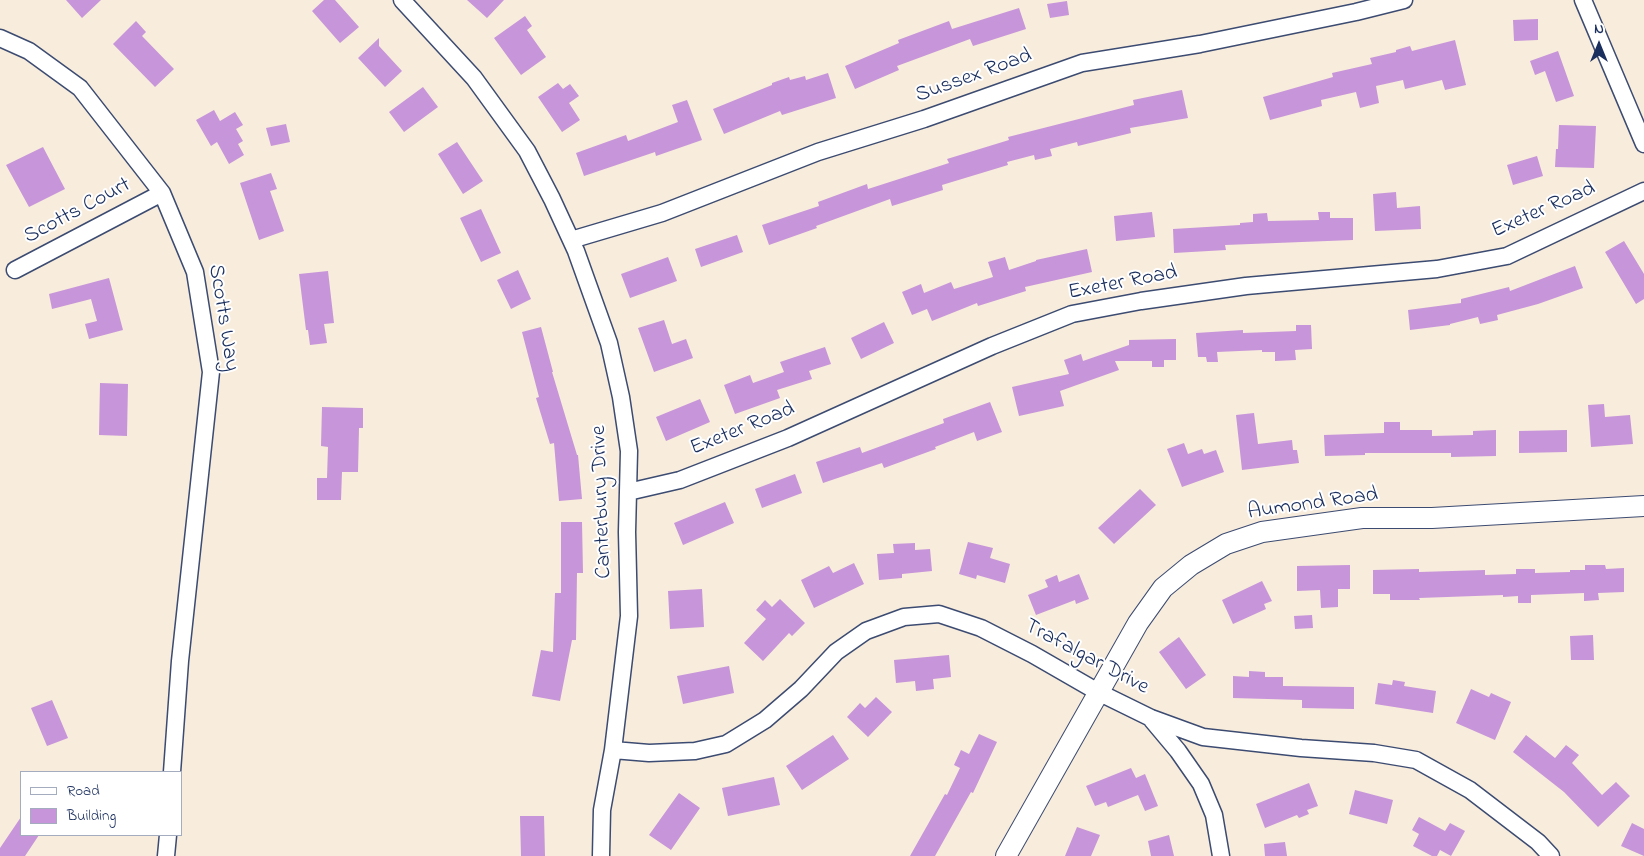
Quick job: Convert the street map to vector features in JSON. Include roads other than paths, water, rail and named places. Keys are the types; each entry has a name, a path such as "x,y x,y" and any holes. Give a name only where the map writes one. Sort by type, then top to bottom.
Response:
{"street":[{"name":"Canterbury Drive","path":"402,0 474,78 527,152 552,199 570,240 609,343 621,397 629,451 627,532 629,616 613,750 602,810 601,856"},
{"name":"Sussex Road","path":"570,240 662,213 818,152 924,119 1082,63 1200,44 1356,12 1404,0"},
{"path":"1583,0 1644,144"},
{"name":"Scotts Way","path":"0,38 29,52 80,88 162,194 195,272 212,372 180,661 172,771"},
{"name":"Exeter Road","path":"628,492 680,480 788,438 992,346 1072,314 1141,301 1236,288 1437,270 1507,256 1644,191"},
{"name":"Scotts Court","path":"15,270 162,194"},
{"name":"Aumond Road","path":"1006,856 1138,622 1163,588 1191,565 1226,544 1262,532 1362,518 1432,518 1644,506"},
{"name":"Trafalgar Drive","path":"613,750 650,753 695,751 726,744 765,720 801,689 836,652 866,631 904,618 939,614 981,628 1150,718 1203,737 1301,748 1374,753 1416,760 1470,790 1538,842 1551,856"},
{"path":"1150,718 1178,751 1201,784 1214,815 1221,856"},
{"path":"166,856 168,836"}]}
